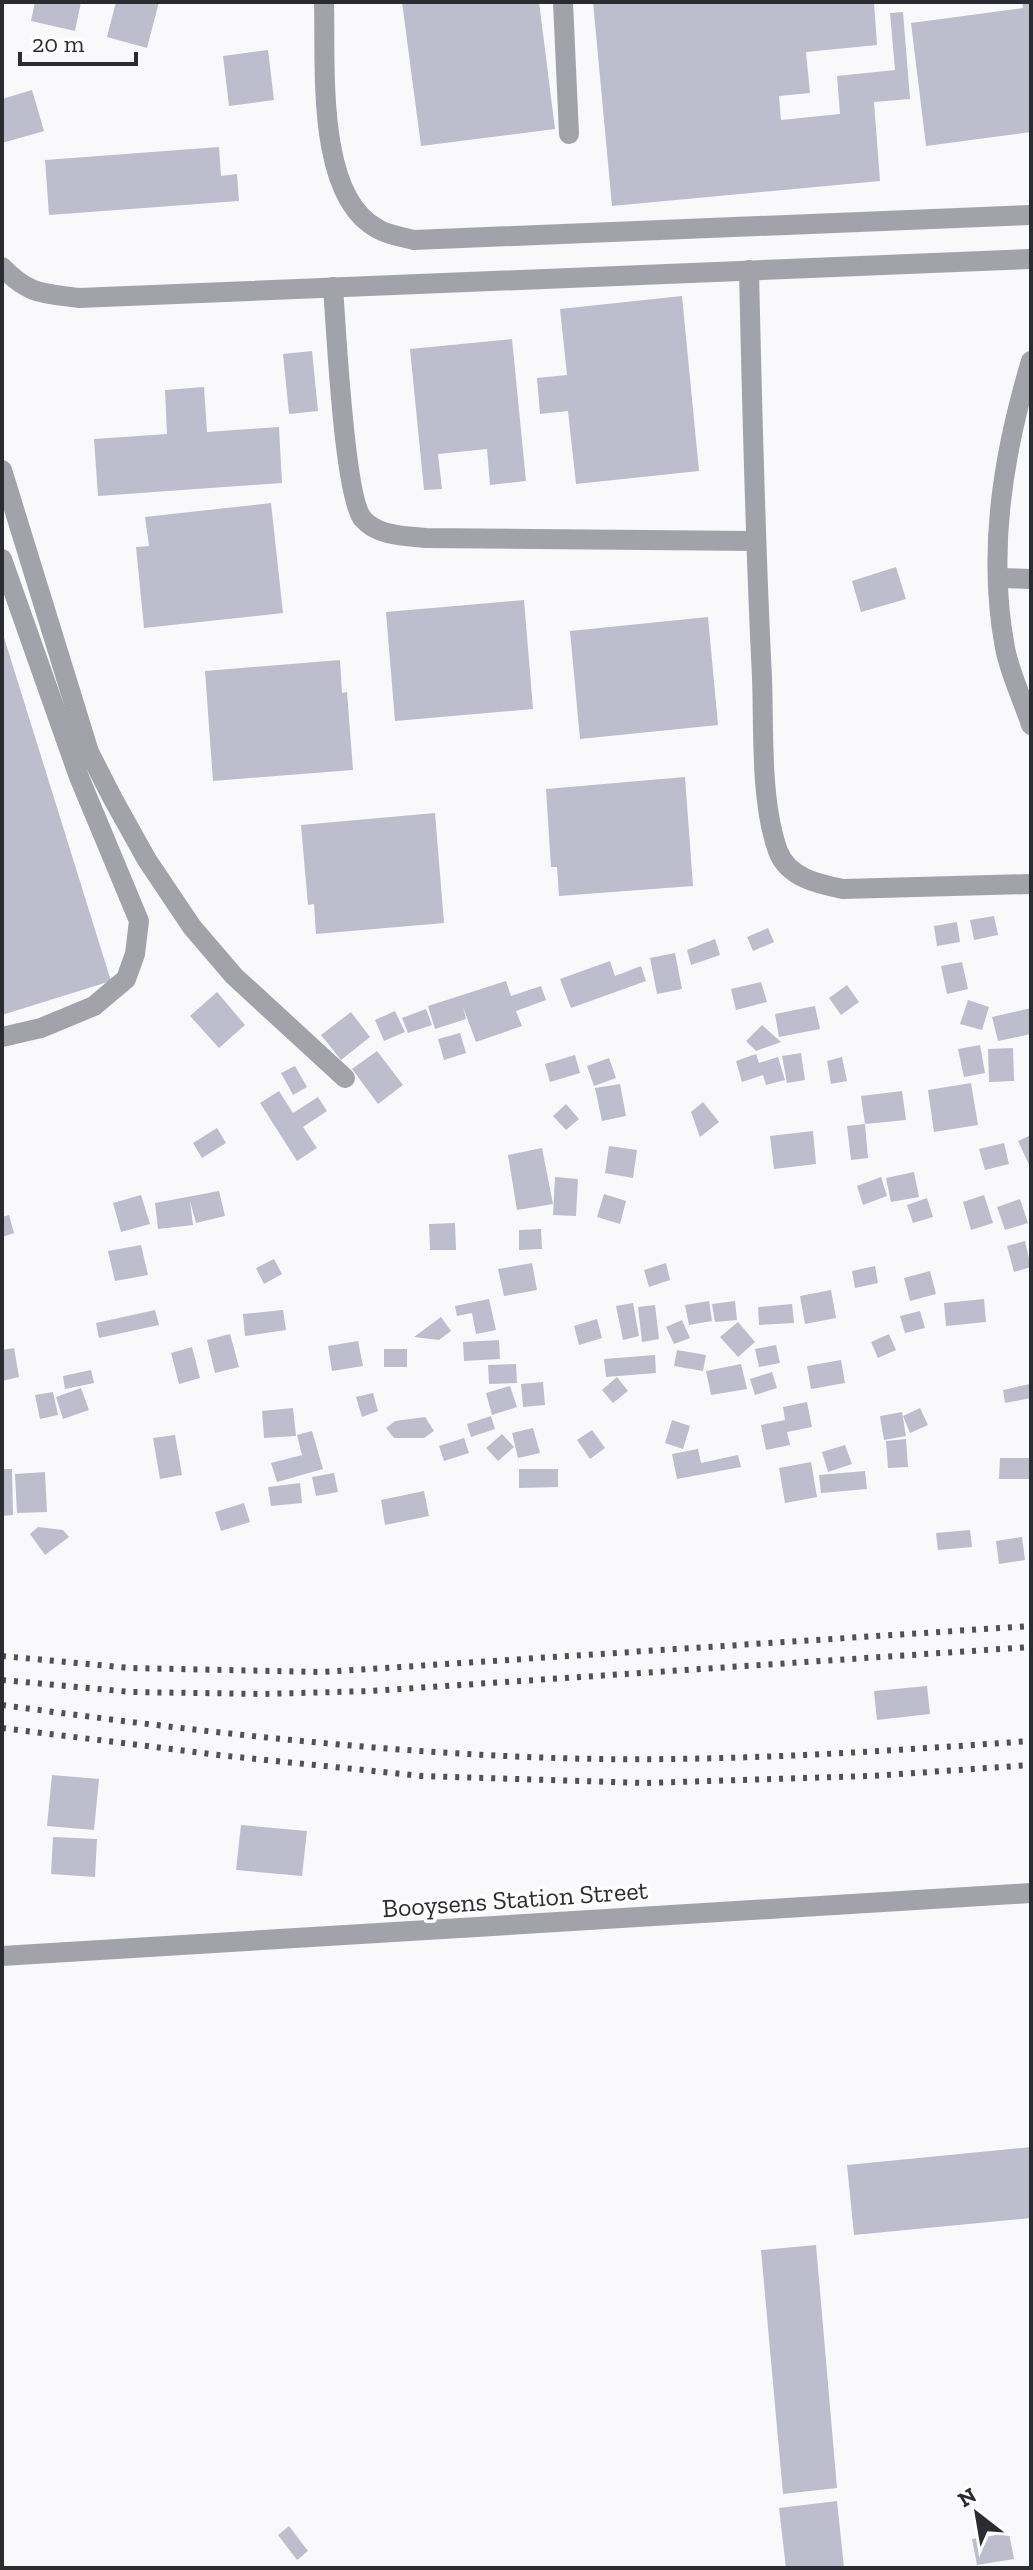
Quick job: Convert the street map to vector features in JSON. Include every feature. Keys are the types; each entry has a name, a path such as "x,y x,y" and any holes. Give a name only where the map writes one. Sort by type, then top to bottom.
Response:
{"street":[{"path":"324,2 329,132 335,173 351,206 377,229 414,240 1031,215"},
{"path":"563,2 569,134"},
{"path":"2,267 20,285 43,293 79,298 1031,259"},
{"path":"749,270 755,541 768,801 779,853 792,871 816,884 843,889 1031,884"},
{"path":"333,287 348,469 354,501 362,519 384,532 426,538 755,541"},
{"path":"1031,361 1016,410 998,511 998,578 1006,650 1031,725"},
{"path":"2,470 89,752 127,824 192,927 234,976 345,1078"},
{"path":"2,559 79,777 139,921 135,954 126,979 94,1006 41,1028 2,1037"},
{"path":"998,578 1031,579"},
{"name":"Booysens Station Street","path":"2,1956 1031,1893"}],"building":[{"path":"35,2 81,2 75,31 31,21"},
{"path":"116,2 159,2 147,48 107,37"},
{"path":"402,2 539,2 555,129 421,146"},
{"path":"593,2 874,2 877,45 806,52 810,93 779,96 781,120 840,114 837,76 895,70 890,13 903,12 910,99 874,102 880,181 612,206"},
{"path":"1022,2 1031,2 1031,132 926,146 911,23 1023,8"},
{"path":"268,50 274,100 229,106 223,56"},
{"path":"32,90 44,131 2,143 2,99"},
{"path":"219,147 221,176 237,174 239,201 49,215 45,160"},
{"path":"682,296 699,471 576,484 568,411 540,414 537,378 567,375 560,309"},
{"path":"512,339 526,481 490,485 487,449 438,454 442,489 424,490 410,349"},
{"path":"312,351 318,411 289,414 283,354"},
{"path":"204,387 207,432 279,427 282,483 98,496 94,439 167,434 165,390"},
{"path":"271,503 283,613 144,628 136,547 149,546 145,517"},
{"path":"896,567 906,599 861,612 852,581"},
{"path":"524,600 533,709 395,721 386,612"},
{"path":"708,617 718,725 580,739 570,631"},
{"path":"2,631 111,981 2,1015"},
{"path":"340,660 342,693 347,692 353,770 213,781 205,671"},
{"path":"685,777 693,886 559,896 557,867 551,867 546,789"},
{"path":"435,813 444,923 316,934 314,904 308,905 301,825"},
{"path":"994,916 998,935 974,940 970,920"},
{"path":"957,922 960,942 937,946 934,926"},
{"path":"768,928 774,942 753,951 747,937"},
{"path":"715,939 720,955 691,965 687,950"},
{"path":"675,953 682,989 657,994 650,958"},
{"path":"610,961 615,976 641,966 646,981 571,1008 560,979"},
{"path":"962,962 968,989 947,994 941,966"},
{"path":"506,981 511,996 541,986 546,1000 516,1011 522,1026 476,1042 463,1007 466,1019 435,1029 428,1006"},
{"path":"761,982 767,1002 736,1010 731,989"},
{"path":"847,985 859,1002 841,1015 829,998"},
{"path":"217,992 245,1025 219,1048 190,1016"},
{"path":"968,1000 989,1007 982,1030 960,1024"},
{"path":"815,1006 820,1029 779,1037 775,1014"},
{"path":"1031,1008 1031,1034 998,1041 992,1017"},
{"path":"426,1009 432,1025 408,1033 402,1018"},
{"path":"395,1011 405,1032 384,1041 375,1020"},
{"path":"351,1012 370,1037 341,1060 321,1035"},
{"path":"762,1025 781,1042 756,1051 746,1041"},
{"path":"460,1033 466,1053 444,1060 438,1039"},
{"path":"980,1045 985,1073 964,1077 958,1049"},
{"path":"1013,1048 1014,1081 989,1082 988,1049"},
{"path":"377,1051 403,1085 378,1104 352,1069"},
{"path":"801,1053 805,1080 787,1083 782,1056"},
{"path":"756,1054 759,1063 778,1057 785,1080 766,1085 763,1075 742,1082 736,1061"},
{"path":"575,1055 580,1073 550,1082 545,1064"},
{"path":"842,1057 847,1081 831,1084 827,1061"},
{"path":"609,1058 616,1078 594,1086 587,1066"},
{"path":"295,1066 307,1087 293,1095 281,1073"},
{"path":"971,1083 978,1125 934,1132 928,1090"},
{"path":"620,1084 626,1116 602,1121 595,1088"},
{"path":"279,1091 293,1113 318,1097 327,1111 303,1127 317,1148 297,1161 260,1103"},
{"path":"902,1091 906,1120 865,1124 861,1096"},
{"path":"703,1102 719,1122 700,1137 691,1112"},
{"path":"566,1104 579,1119 566,1130 553,1116"},
{"path":"865,1124 868,1158 851,1160 847,1126"},
{"path":"217,1128 226,1143 202,1158 193,1143"},
{"path":"813,1131 816,1164 774,1169 770,1136"},
{"path":"1031,1135 1031,1169 1018,1141"},
{"path":"1004,1143 1009,1164 985,1170 979,1149"},
{"path":"609,1146 637,1150 633,1178 605,1173"},
{"path":"542,1148 553,1204 517,1210 508,1155"},
{"path":"914,1172 919,1197 891,1202 886,1178"},
{"path":"555,1177 578,1179 576,1216 553,1215"},
{"path":"881,1177 887,1196 863,1205 857,1186"},
{"path":"219,1191 225,1216 196,1223 190,1201 193,1225 158,1229 155,1203"},
{"path":"604,1194 626,1201 620,1224 597,1217"},
{"path":"141,1195 150,1224 121,1232 113,1203"},
{"path":"984,1195 993,1223 971,1230 963,1202"},
{"path":"927,1198 933,1217 913,1223 907,1205"},
{"path":"1020,1199 1028,1223 1005,1230 997,1207"},
{"path":"9,1215 14,1233 2,1237 2,1217"},
{"path":"455,1223 456,1250 430,1250 429,1224"},
{"path":"541,1229 542,1249 519,1250 519,1230"},
{"path":"1025,1241 1031,1267 1014,1272 1007,1246"},
{"path":"141,1245 148,1275 115,1281 108,1251"},
{"path":"274,1259 282,1274 264,1284 256,1268"},
{"path":"532,1263 537,1290 504,1296 498,1269"},
{"path":"666,1263 670,1280 649,1287 644,1270"},
{"path":"875,1266 878,1283 855,1288 852,1271"},
{"path":"930,1271 936,1294 910,1301 904,1278"},
{"path":"831,1290 836,1318 805,1324 800,1296"},
{"path":"489,1299 496,1330 476,1334 472,1313 457,1316 455,1306"},
{"path":"984,1299 986,1322 946,1326 944,1303"},
{"path":"709,1301 712,1321 689,1325 685,1305"},
{"path":"735,1301 737,1320 715,1322 712,1304"},
{"path":"633,1303 639,1336 623,1340 616,1306"},
{"path":"792,1304 794,1323 759,1325 758,1307"},
{"path":"655,1305 659,1339 642,1342 638,1307"},
{"path":"155,1310 159,1325 99,1338 96,1323"},
{"path":"283,1310 286,1330 245,1336 243,1314"},
{"path":"920,1311 925,1328 905,1333 900,1316"},
{"path":"441,1317 451,1331 439,1340 414,1337"},
{"path":"597,1319 602,1338 579,1345 574,1326"},
{"path":"682,1320 690,1338 674,1344 666,1327"},
{"path":"738,1322 755,1342 738,1357 720,1337"},
{"path":"230,1334 239,1367 215,1373 207,1340"},
{"path":"889,1334 896,1350 878,1358 871,1342"},
{"path":"499,1340 500,1359 464,1361 463,1342"},
{"path":"358,1341 363,1366 332,1371 328,1346"},
{"path":"776,1345 780,1363 759,1367 755,1349"},
{"path":"192,1347 200,1378 179,1384 171,1353"},
{"path":"14,1348 19,1377 2,1381 2,1350"},
{"path":"384,1349 407,1349 407,1367 384,1367"},
{"path":"677,1350 706,1355 703,1371 674,1366"},
{"path":"655,1355 656,1373 606,1377 604,1359"},
{"path":"841,1360 845,1383 811,1389 807,1366"},
{"path":"516,1364 517,1383 489,1384 488,1365"},
{"path":"741,1364 747,1389 711,1395 706,1371"},
{"path":"91,1370 94,1383 65,1389 63,1376"},
{"path":"772,1372 777,1388 755,1395 750,1379"},
{"path":"617,1377 628,1391 613,1403 602,1390"},
{"path":"543,1382 545,1405 523,1407 521,1384"},
{"path":"1030,1384 1031,1398 1005,1403 1003,1390"},
{"path":"510,1386 517,1407 492,1415 486,1393"},
{"path":"81,1388 89,1410 63,1419 56,1397"},
{"path":"53,1392 58,1415 40,1419 35,1395"},
{"path":"373,1393 378,1411 362,1417 356,1397"},
{"path":"807,1402 812,1427 787,1432 790,1445 766,1450 761,1425 785,1420 783,1407"},
{"path":"293,1408 296,1436 264,1438 262,1411"},
{"path":"920,1408 928,1425 910,1433 903,1416"},
{"path":"902,1412 906,1436 884,1440 880,1416"},
{"path":"491,1416 495,1429 471,1437 467,1424"},
{"path":"425,1417 434,1431 424,1438 394,1438 386,1428 395,1421"},
{"path":"672,1420 690,1426 683,1449 665,1443"},
{"path":"533,1428 540,1453 518,1458 512,1433"},
{"path":"592,1430 605,1448 590,1459 577,1440"},
{"path":"312,1431 323,1469 277,1482 271,1463 302,1455 297,1435"},
{"path":"502,1434 514,1447 498,1461 486,1448"},
{"path":"175,1435 182,1475 160,1479 153,1438"},
{"path":"464,1438 469,1453 444,1461 439,1446"},
{"path":"906,1439 908,1467 888,1468 886,1441"},
{"path":"845,1445 852,1464 828,1472 822,1452"},
{"path":"698,1449 701,1463 738,1455 741,1467 677,1479 672,1454"},
{"path":"1000,1458 1031,1458 1031,1479 999,1479"},
{"path":"811,1462 817,1497 785,1503 779,1468"},
{"path":"2,1469 12,1469 13,1515 2,1516"},
{"path":"519,1469 558,1469 558,1487 519,1488"},
{"path":"865,1471 867,1489 821,1493 819,1475"},
{"path":"45,1472 47,1512 17,1513 15,1474"},
{"path":"334,1473 338,1492 316,1496 312,1477"},
{"path":"300,1483 302,1503 271,1506 268,1487"},
{"path":"424,1491 429,1516 385,1525 381,1500"},
{"path":"244,1503 250,1522 221,1531 215,1512"},
{"path":"38,1527 63,1530 69,1537 45,1555 30,1534"},
{"path":"970,1530 972,1547 938,1550 936,1533"},
{"path":"1022,1537 1025,1560 999,1564 996,1541"},
{"path":"927,1686 930,1714 877,1720 874,1691"},
{"path":"52,1775 99,1779 94,1830 47,1826"},
{"path":"241,1825 307,1831 302,1876 236,1870"},
{"path":"53,1837 97,1839 95,1877 51,1874"},
{"path":"1031,2147 1031,2218 854,2235 847,2165"},
{"path":"816,2245 837,2488 783,2494 761,2250"},
{"path":"837,2501 844,2568 786,2568 779,2508"},
{"path":"289,2526 308,2551 297,2560 278,2535"},
{"path":"1009,2533 1014,2559 977,2565 972,2539"}],"railway":[{"path":"2,1656 130,1668 323,1672 1031,1626"},
{"path":"2,1680 131,1692 264,1694 370,1691 1031,1647"},
{"path":"2,1705 278,1739 416,1751 555,1758 734,1758 1031,1741"},
{"path":"2,1728 422,1776 644,1783 871,1776 1031,1765"}]}
